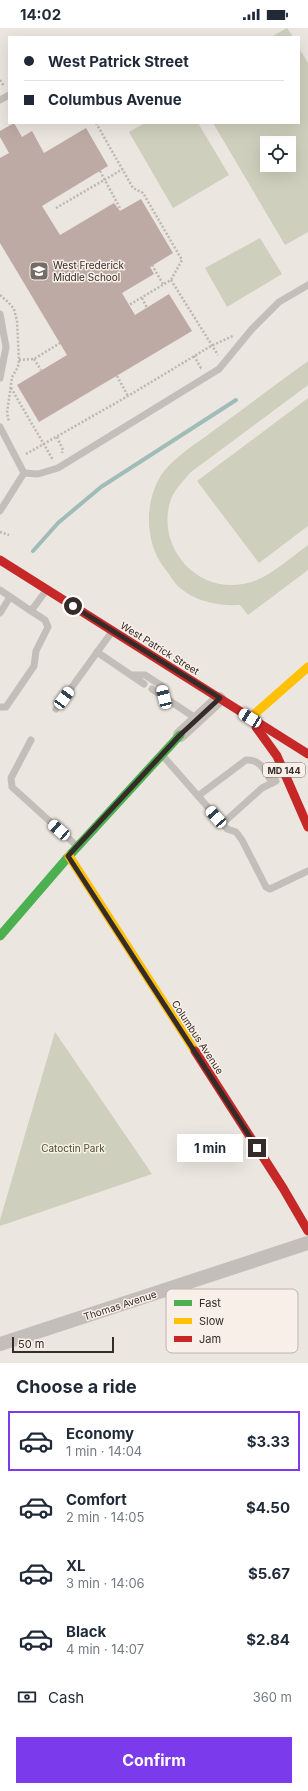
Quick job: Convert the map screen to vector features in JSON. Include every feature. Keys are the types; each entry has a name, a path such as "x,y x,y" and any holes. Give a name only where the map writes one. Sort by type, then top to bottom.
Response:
{"street":[{"name":"West Patrick Street","path":"0,561 308,754"},
{"path":"250,718 308,667"},
{"path":"0,936 68,856 161,755 220,698"},
{"name":"MD 144","path":"250,718 277,756 308,827"},
{"name":"Columbus Avenue","path":"68,856 283,1188 308,1230"},
{"name":"Thomas Avenue","path":"168,1289 308,1243"},
{"name":"Thomas Avenue","path":"0,1344 166,1290"}],"lane":[{"path":"24,473 38,474 58,468 219,369 252,329 279,302 308,285"},
{"path":"0,314 6,348 0,378"},
{"path":"0,427 24,473"},
{"path":"0,511 24,473"},
{"path":"0,590 45,620 48,627 36,651 34,666 6,707 0,708"},
{"path":"31,611 47,590"},
{"path":"0,613 10,597"},
{"path":"56,709 113,631"},
{"path":"97,652 144,684"},
{"path":"132,675 145,675 162,686 164,697"},
{"path":"152,689 197,719"},
{"path":"31,740 11,778 12,787 77,846"},
{"path":"161,755 222,824 227,829 236,832 242,840 266,886 270,888 308,871"},
{"path":"198,796 246,760 253,759 261,763 272,782"},
{"path":"222,824 262,788 286,774"}],"path":[{"path":"0,80 4,86"},
{"path":"97,124 134,188 143,193 182,260 171,280 129,305"},
{"path":"56,208 123,169"},
{"path":"100,171 121,210"},
{"path":"152,265 163,284"},
{"path":"171,280 219,357"},
{"path":"0,295 14,309 17,320 19,360 18,367 12,377 7,413 13,428"},
{"path":"142,298 147,308"},
{"path":"27,455 211,346 238,335"},
{"path":"19,360 34,359 60,344"},
{"path":"34,359 41,370"},
{"path":"117,376 128,396"},
{"path":"10,388 53,460"},
{"path":"48,462 53,460 63,450 57,437"},
{"path":"23,448 29,459"},
{"path":"0,532 9,535"}],"green space":[{"path":"287,28 292,36 273,36"},
{"path":"300,50 308,63 308,232 285,245 214,124 300,124"},
{"path":"143,124 199,124 229,175 173,208 129,132"},
{"path":"260,238 282,274 227,307 205,268"},
{"path":"308,361 308,385 191,472 173,495 168,516 169,533 174,548 183,562 195,573 209,581 225,585 252,582 269,574 308,545 308,570 248,615 240,605 216,604 193,597 176,584 165,569 158,559 150,536 149,511 151,499 160,477 165,470 184,452"},
{"path":"308,398 308,526 259,563 197,481"},
{"name":"Catoctin Park","path":"55,1032 152,1174 0,1226 0,1220"}],"building":[{"path":"15,124 22,137 32,131 44,153 86,128 108,166 42,206 60,235 114,203 120,211 141,199 173,253 150,267 154,274 122,293 135,315 169,294 192,331 39,422 17,385 67,355 0,243 0,158 9,153 0,137 0,131"}],"waterway":[{"path":"33,551 58,523 101,487 236,400"}],"traffic: fast":[{"path":"0,936 69,856 180,735"}],"traffic: slow":[{"path":"250,718 308,667"},
{"path":"69,856 195,1051"}],"traffic: jam":[{"path":"0,560 308,754"},
{"path":"256,727 277,756 308,827"},
{"path":"195,1051 283,1188 308,1231"}],"place":[{"name":"West Frederick Middle School","path":"39,271"}],"route":[{"path":"73,606 220,698 180,735 68,856 257,1148"}]}
